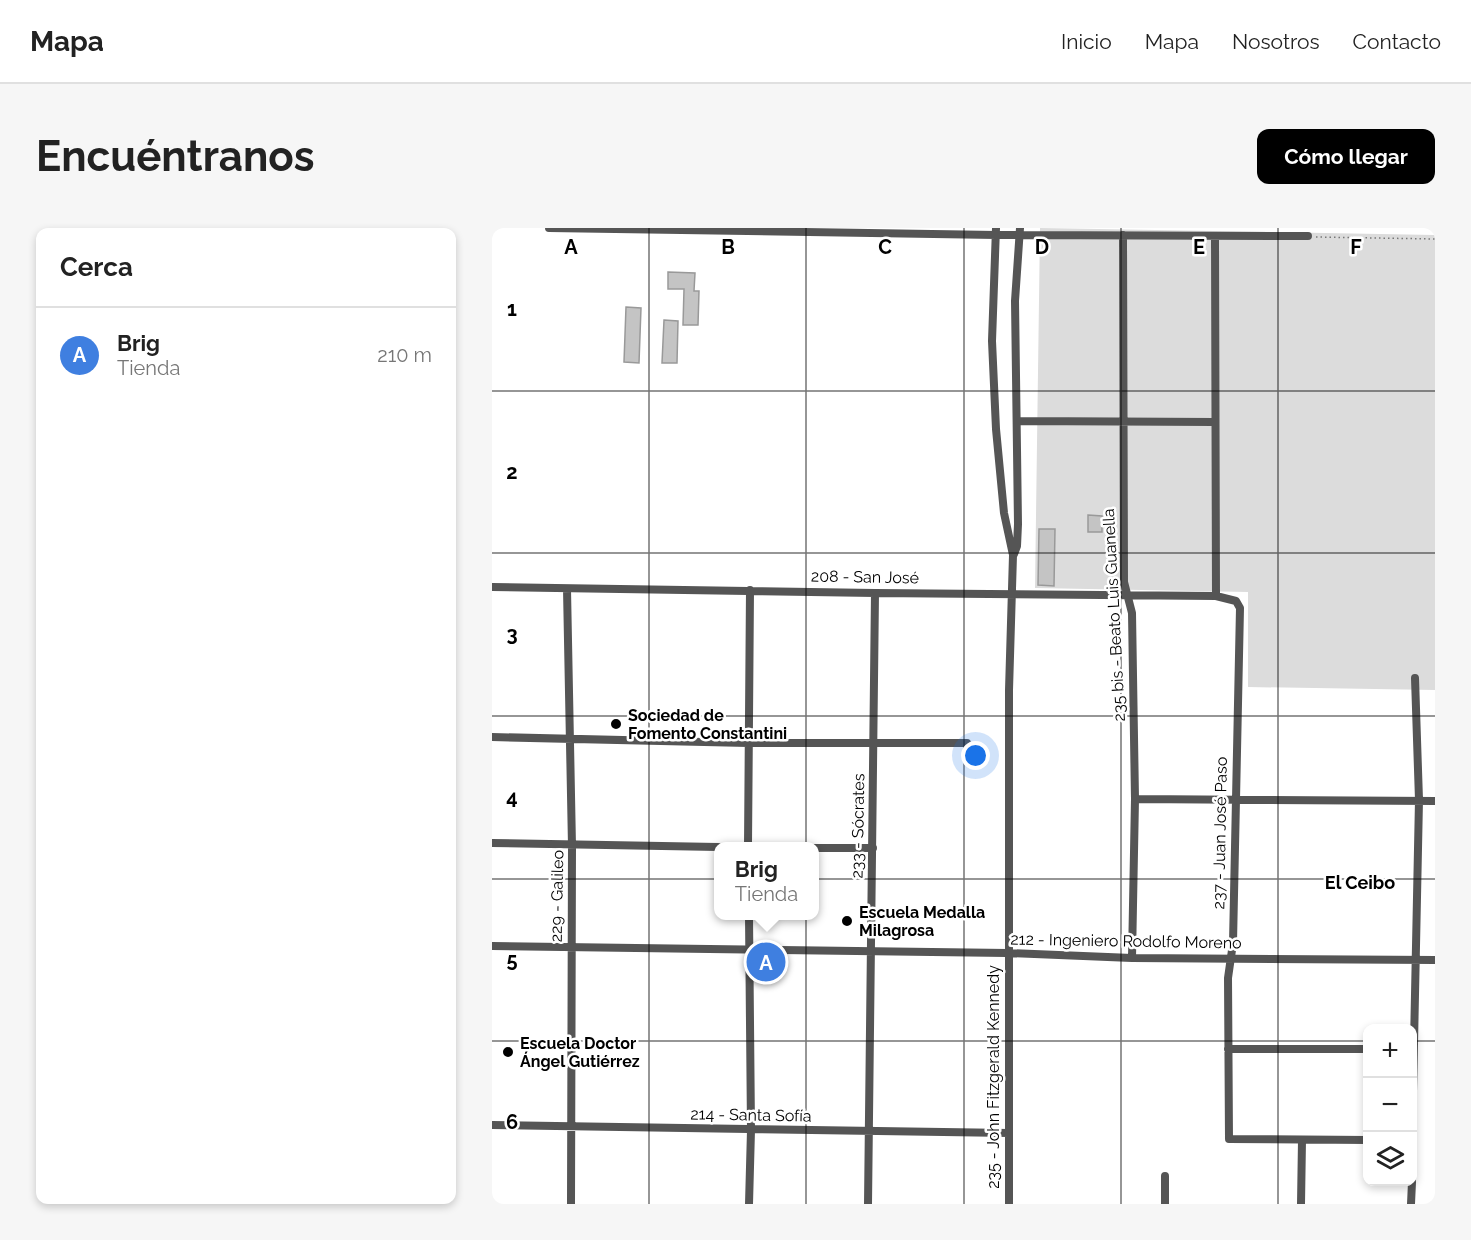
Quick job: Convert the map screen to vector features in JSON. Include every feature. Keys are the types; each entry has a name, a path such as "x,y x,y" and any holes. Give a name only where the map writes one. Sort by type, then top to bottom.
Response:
{"street":[{"path":"549,228 1019,231 1123,235 1308,236"},
{"name":"235 - John Fitzgerald Kennedy","path":"996,231 992,341 995,407 1004,513 1013,555 1008,702 1009,1204"},
{"name":"235 - John Fitzgerald Kennedy","path":"1013,555 1017,546 1018,524 1015,301 1019,231"},
{"name":"235 bis - Beato Luis Guanella","path":"1123,235 1124,582 1132,613 1135,799 1132,958"},
{"path":"1215,236 1216,596"},
{"path":"1018,421 1214,422"},
{"name":"208 - San José","path":"492,587 1126,594 1216,596 1236,601"},
{"name":"229 - Galileo","path":"567,589 572,846 571,1204"},
{"path":"748,842 750,591"},
{"name":"233 - Sócrates","path":"868,1204 875,593"},
{"name":"237 - Juan José Paso","path":"1236,601 1240,608 1233,943 1228,978 1229,1138 1302,1140"},
{"path":"1415,678 1419,800 1415,1024"},
{"path":"492,737 967,743"},
{"path":"1135,799 1435,801"},
{"path":"492,843 714,847"},
{"path":"819,848 873,848"},
{"path":"749,920 751,1131 749,1204"},
{"name":"212 - Ingeniero Rodolfo Moreno","path":"492,946 1007,953 1132,958 1435,960"},
{"path":"1228,1049 1363,1049"},
{"path":"1413,1132 1414,1078"},
{"name":"214 - Santa Sofía","path":"492,1125 751,1131 1009,1133"},
{"path":"1301,1204 1302,1140 1363,1140"},
{"path":"1165,1176 1165,1204"},
{"path":"1411,1204 1412,1186"}],"path":[{"path":"1308,236 1435,239"}],"shaded area":[{"path":"1040,228 1435,235 1435,690 1248,687 1248,592 1035,588"}],"building":[{"path":"668,272 695,273 694,291 699,291 698,325 683,325 684,289 668,289"},
{"path":"626,307 641,308 639,363 624,362"},
{"path":"664,320 678,321 677,363 662,363"},
{"path":"1088,515 1102,516 1102,532 1088,532"},
{"path":"1039,529 1055,529 1054,586 1038,585"}],"place":[{"name":"Sociedad de Fomento Constantini","path":"616,724"},
{"name":"Escuela Medalla Milagrosa","path":"847,921"},
{"name":"Brig","path":"766,962"},
{"name":"Escuela Doctor Ángel Gutiérrez","path":"508,1052"}],"district":[{"name":"El Ceibo","path":"1360,882"}]}
